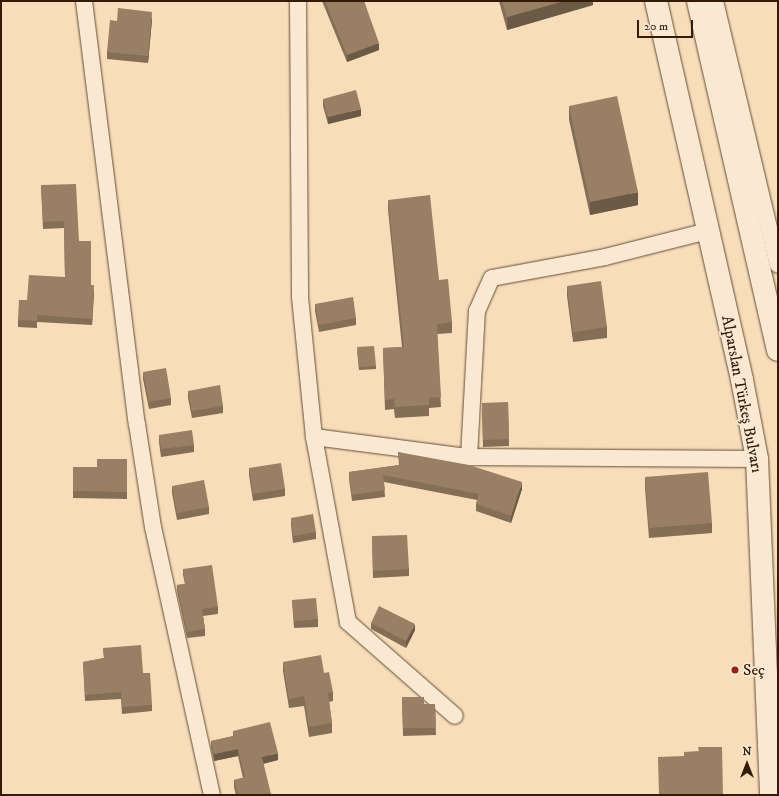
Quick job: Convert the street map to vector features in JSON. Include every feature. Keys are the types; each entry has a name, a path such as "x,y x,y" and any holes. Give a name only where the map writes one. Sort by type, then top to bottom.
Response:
{"main road":[{"name":"Alparslan Türkeş Bulvarı","path":"656,1 742,380 757,459 772,795"},
{"path":"698,1 778,350"}],"street":[{"path":"84,1 137,424 153,527 212,795"},
{"path":"298,1 300,297 314,437 348,622 455,716"},
{"path":"715,1 778,265"},
{"path":"469,458 477,311 492,278 605,256 708,231"},
{"path":"314,437 469,458 757,459"}],"building":[{"path":"325,1 364,1 379,43 347,55"},
{"path":"502,1 564,1 507,17"},
{"path":"118,8 152,12 148,56 107,52 110,20 117,21"},
{"path":"356,90 361,109 328,117 323,99"},
{"path":"617,96 638,192 590,202 569,106"},
{"path":"76,184 79,241 91,241 91,285 94,285 92,319 37,315 37,321 18,320 19,300 27,300 29,275 65,277 64,221 43,222 41,185"},
{"path":"430,195 439,280 448,279 452,322 437,324 441,397 429,398 429,405 395,407 394,399 385,400 383,348 404,347 388,200"},
{"path":"601,281 607,327 573,332 567,286"},
{"path":"353,297 356,318 319,325 315,304"},
{"path":"374,346 376,366 359,367 357,347"},
{"path":"166,368 171,398 149,402 143,372"},
{"path":"220,385 223,406 192,411 188,391"},
{"path":"508,402 509,439 483,440 482,403"},
{"path":"192,430 194,445 161,449 159,435"},
{"path":"398,452 469,465 522,482 511,516 476,504 479,494 383,475 385,490 352,495 349,472 400,465"},
{"path":"97,459 127,459 127,492 73,491 73,467 97,467"},
{"path":"281,463 285,489 253,494 249,468"},
{"path":"708,472 712,523 649,528 645,477"},
{"path":"204,480 209,507 177,513 172,486"},
{"path":"313,514 316,532 293,536 291,518"},
{"path":"407,535 409,569 373,571 372,536"},
{"path":"212,565 218,607 202,609 205,629 187,632 177,585 185,584 183,569"},
{"path":"316,598 318,619 294,621 292,600"},
{"path":"379,606 415,624 406,641 371,623"},
{"path":"141,645 143,673 150,673 152,705 122,707 121,692 85,695 83,662 104,658 103,648"},
{"path":"321,655 324,673 329,672 333,692 328,693 332,723 309,727 304,696 289,699 283,662"},
{"path":"402,697 424,697 424,704 435,704 436,728 403,728"},
{"path":"270,722 278,753 262,757 271,795 238,795 234,780 245,777 238,749 214,754 211,741 234,736 233,731"},
{"path":"698,747 722,747 723,795 659,795 658,757 684,756 684,752 699,751"}],"place":[{"name":"Seç","path":"735,670"}]}
